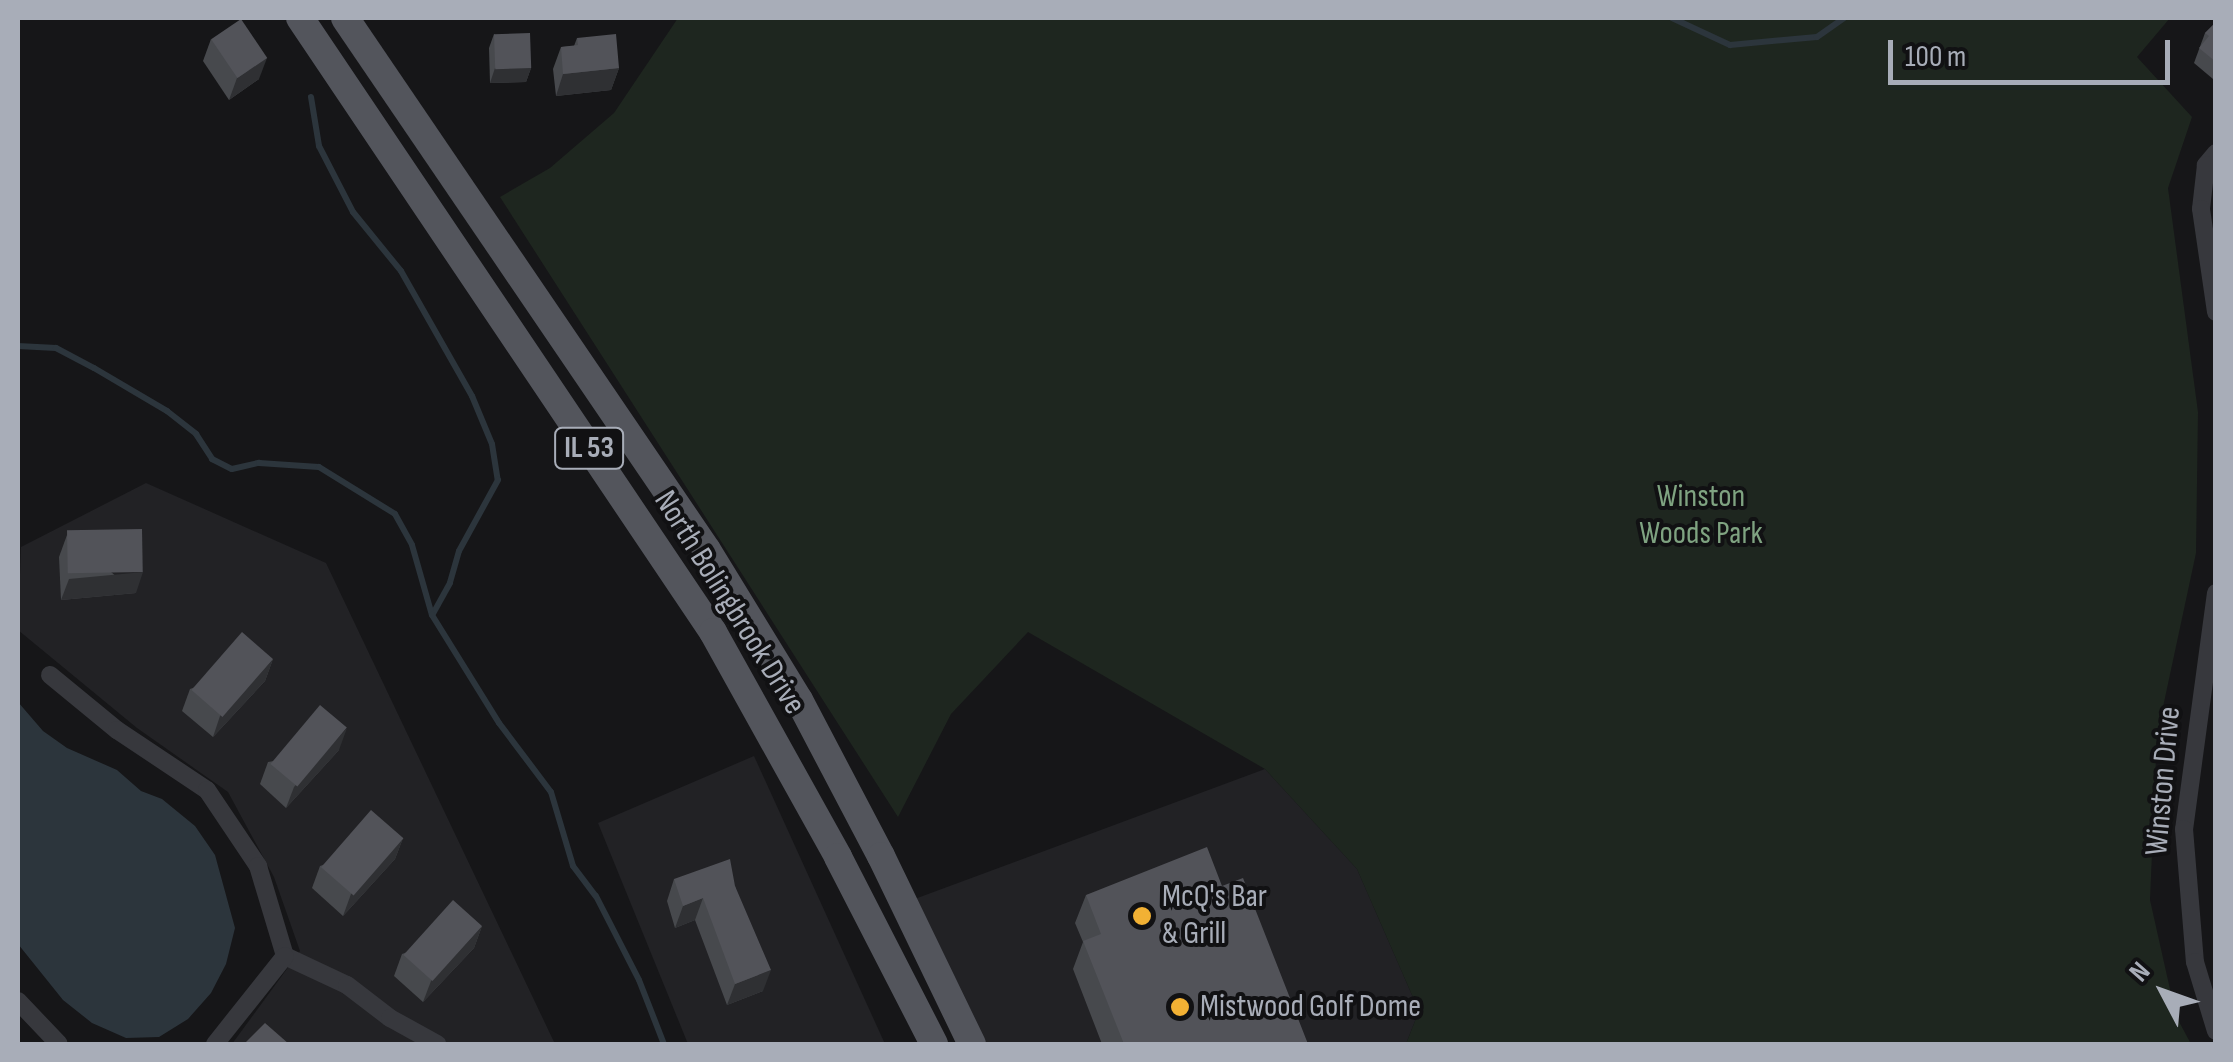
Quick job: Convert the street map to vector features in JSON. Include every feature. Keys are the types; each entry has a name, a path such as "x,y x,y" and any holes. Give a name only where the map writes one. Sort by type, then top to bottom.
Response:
{"main road":[{"name":"North Bolingbrook Drive","path":"300,18 713,632 838,857 934,1044"},
{"name":"North Bolingbrook Drive","path":"345,18 707,550 799,700 881,856 972,1044"}],"street":[{"path":"2216,154 2206,165 2201,209 2216,312"},
{"name":"Winston Drive","path":"2216,593 2184,829 2195,962 2216,1031"},
{"path":"50,675 117,730 207,790 258,866 284,956 348,985 390,1018 437,1044"},
{"path":"214,1044 284,956"},
{"path":"18,1001 59,1044"}],"shaded area":[{"path":"146,483 326,563 555,1044 232,1044 300,951 274,877 228,792 137,728 18,630 21,547"},
{"path":"18,702 43,731 67,748 117,770 141,791 162,799 195,826 215,855 235,928 226,964 211,993 188,1019 159,1037 126,1038 92,1023 63,1000 18,944"},
{"path":"754,756 885,1044 688,1044 598,823"},
{"path":"1265,769 1357,869 1419,1011 1406,1044 987,1044 912,900"}],"green space":[{"name":"Winston Woods Park","path":"678,18 2170,18 2137,57 2192,117 2168,188 2198,412 2196,553 2157,735 2150,900 2176,1016 2191,1044 1406,1044 1419,1011 1357,869 1265,769 1028,632 951,714 898,817 500,197 550,168 614,113"}],"building":[{"path":"241,19 267,58 237,78 211,39"},
{"path":"2216,22 2216,62 2199,48 2209,36 2205,33"},
{"path":"530,33 531,68 495,69 494,34"},
{"path":"616,34 619,68 563,74 561,47 578,45 577,38"},
{"path":"142,529 143,572 68,573 67,530"},
{"path":"242,632 273,659 222,717 191,690"},
{"path":"320,705 347,727 297,786 271,764"},
{"path":"371,810 403,838 354,896 321,867"},
{"path":"1207,847 1222,886 1243,878 1308,1044 1124,1044 1083,941 1101,934 1086,895"},
{"path":"730,859 735,886 771,970 735,984 703,898 683,906 674,879"},
{"path":"453,900 482,926 432,981 403,955"},
{"path":"265,1023 289,1044 244,1044"}],"waterway":[{"path":"1672,18 1730,45 1817,37 1844,18"},
{"path":"311,97 319,146 353,212 401,271 472,396 492,444 498,480 459,551 450,583 433,614"},
{"path":"18,346 56,348 94,368 167,411 196,434 212,459 232,469 259,463 319,467 395,514 412,545 432,615 499,723 551,792 573,866 596,896 639,980 664,1044"}],"place":[{"name":"McQ's Bar & Grill","path":"1142,916"},
{"name":"Mistwood Golf Dome","path":"1180,1007"}]}
